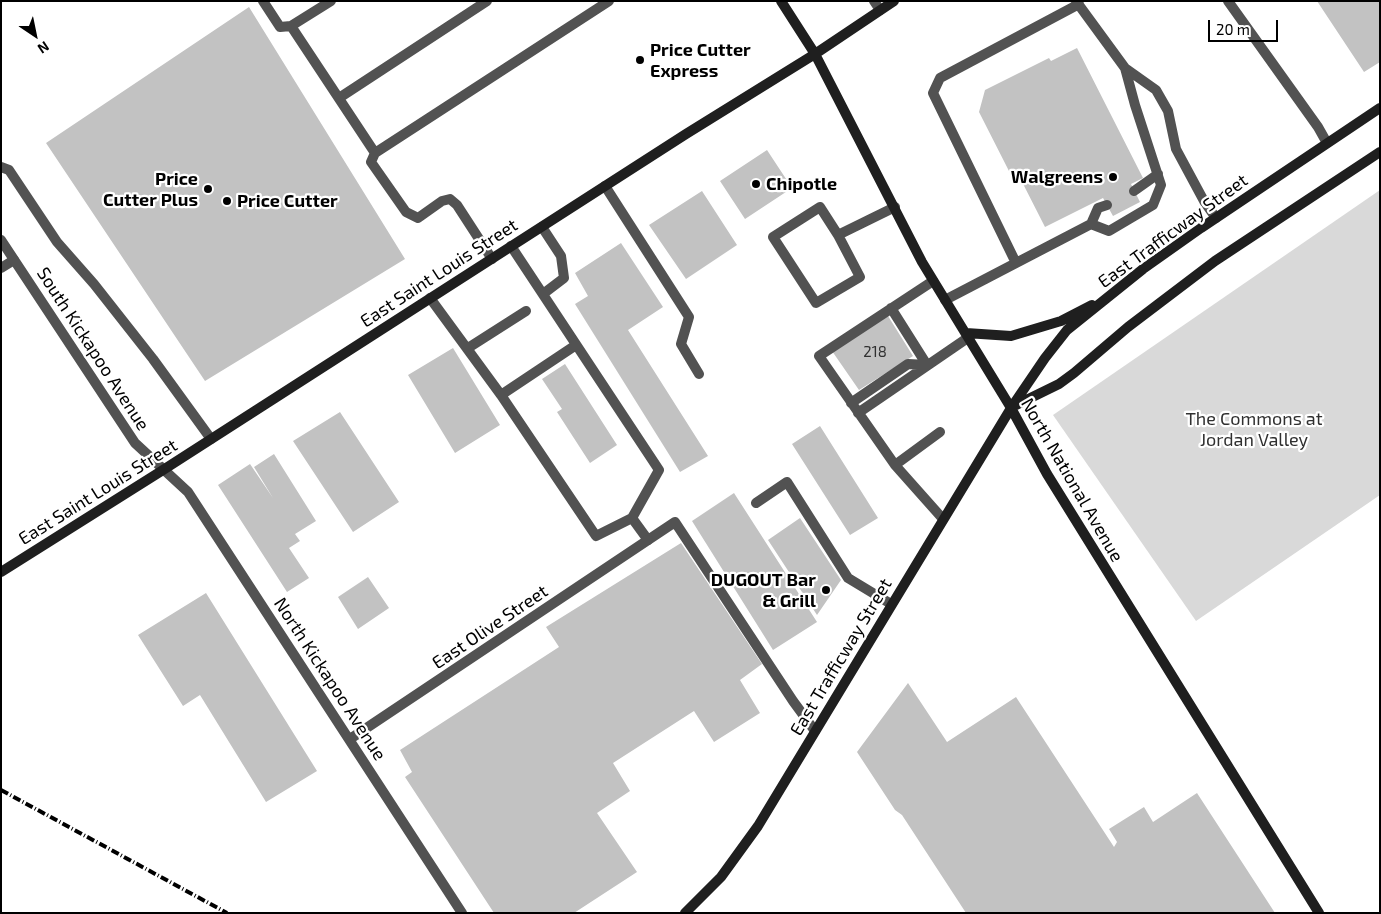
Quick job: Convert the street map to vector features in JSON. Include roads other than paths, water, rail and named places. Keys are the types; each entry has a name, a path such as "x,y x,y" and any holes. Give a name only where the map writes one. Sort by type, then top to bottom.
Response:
{"main road":[{"name":"North National Avenue","path":"781,1 815,54 922,262 1011,408 1047,474 1319,913"},
{"name":"East Saint Louis Street","path":"1,572 815,54 877,6 894,1"},
{"name":"East Trafficway Street","path":"685,913 720,876 743,847 784,784 814,731 1011,408 1045,358 1067,330 1143,269 1380,108"},
{"path":"1011,408 1059,384 1128,327 1215,261 1380,152"},
{"path":"967,335 1011,336 1061,321 1108,297"}],"street":[{"path":"263,1 280,27 291,26 331,1"},
{"path":"339,98 487,1"},
{"path":"492,259 457,204 450,200 442,201 418,218 406,212 371,162 375,153 609,1"},
{"path":"1228,1 1328,143"},
{"path":"1016,263 933,93 940,78 1077,3 1125,68 1156,90 1168,112 1176,149 1204,201 1216,218"},
{"path":"291,26 375,153"},
{"path":"1091,224 1109,231 1153,205 1161,185 1125,68"},
{"path":"1,167 9,170 57,242 94,284 153,359 211,439"},
{"path":"1134,191 1158,174"},
{"path":"605,186 689,317 681,344 699,374"},
{"path":"945,300 1091,224 1098,208 1107,205"},
{"path":"820,207 838,235 860,277 816,303 773,236 820,207"},
{"path":"838,235 895,207"},
{"path":"542,227 561,256 564,278 543,294"},
{"name":"South Kickapoo Avenue","path":"1,240 135,443 163,470"},
{"path":"430,298 502,395 596,536 632,518 658,470 511,246"},
{"path":"1,268 14,260"},
{"path":"934,280 819,356 895,465 943,519"},
{"path":"891,308 927,365"},
{"path":"468,348 526,311"},
{"path":"858,413 967,335"},
{"path":"502,395 576,345"},
{"path":"850,402 908,364 927,365"},
{"path":"895,465 940,432"},
{"name":"North Kickapoo Avenue","path":"163,470 188,492 462,913"},
{"path":"756,502 787,482 848,578 892,604"},
{"path":"632,518 648,540"},
{"name":"East Olive Street","path":"350,739 675,522 814,731"}],"railway":[{"path":"1,790 227,913"}],"place":[{"name":"Price Cutter Express","path":"640,60"},
{"name":"Walgreens","path":"1113,177"},
{"name":"Chipotle","path":"756,184"},
{"name":"Price Cutter Plus","path":"208,189"},
{"name":"Price Cutter","path":"227,201"},
{"name":"DUGOUT Bar & Grill","path":"826,590"}],"park label":[{"name":"The Commons at Jordan Valley","path":"1254,429"}]}
